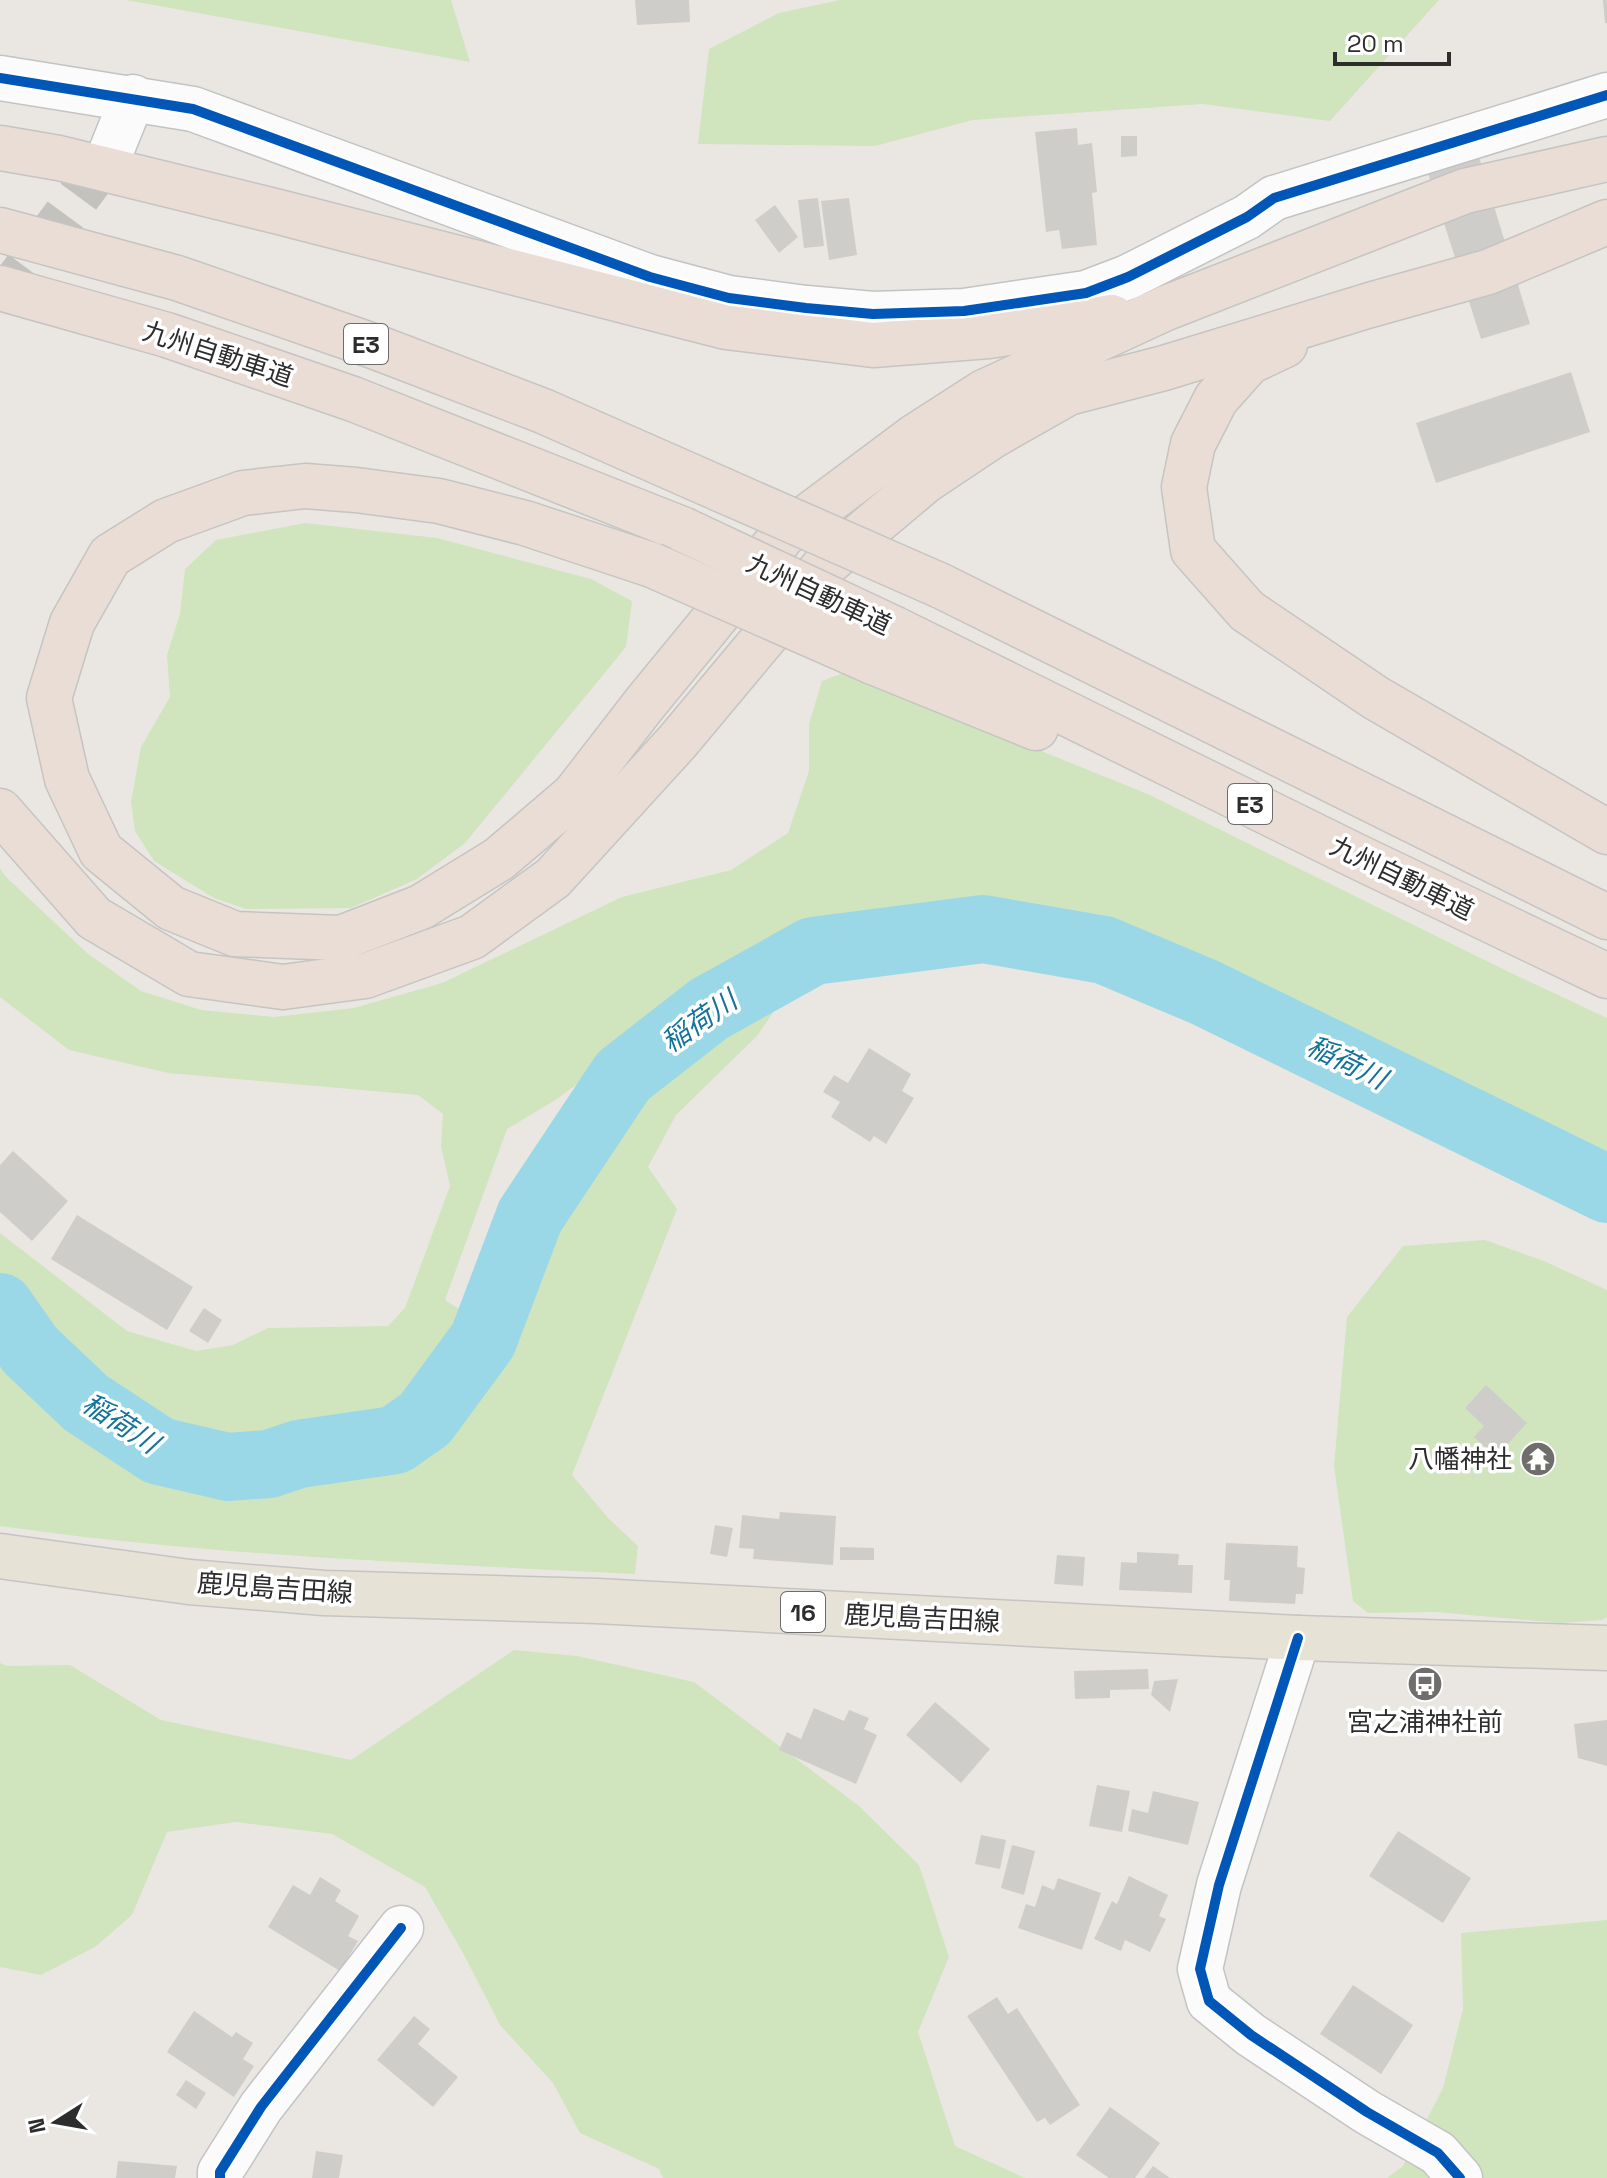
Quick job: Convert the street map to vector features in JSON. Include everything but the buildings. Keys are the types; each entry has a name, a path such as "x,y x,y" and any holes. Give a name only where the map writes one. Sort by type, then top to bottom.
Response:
{"highway":[{"path":"0,148 59,158 235,201 726,327 873,345 989,336 1166,308"},
{"path":"884,646 652,565 525,523 439,501 305,486 243,493 166,521 110,556 72,623 49,698 67,779 101,851 171,908 235,934 341,938 421,907 499,859 574,795 656,690 783,535 914,437 984,392 1166,308 1465,191 1607,159"},
{"path":"0,811 94,918 189,974 283,987 365,976 419,957 472,937 553,878 678,741 825,565 925,481 994,435 1068,393 1164,368 1488,272 1607,222"},
{"name":"九州自動車道","path":"0,230 177,278 373,346 543,411 941,586 1607,917"},
{"name":"九州自動車道","path":"0,288 167,335 353,399 682,529 884,646 1354,855 1607,976"},
{"path":"1370,305 1249,362 1216,399 1193,444 1184,487 1193,550 1247,611 1286,638 1376,698 1607,832"}],"main road":[{"name":"鹿児島吉田線","path":"0,1556 189,1582 324,1593 597,1601 1298,1638 1607,1648"}],"street":[{"path":"0,78 193,109 650,277 729,298 873,314 964,311 1086,293 1154,264 1247,217 1274,198 1607,95"},
{"path":"110,154 133,97"},
{"path":"1298,1638 1219,1885 1200,1969 1209,2001 1251,2035 1354,2104 1438,2153 1460,2178"},
{"path":"220,2178 220,2172 261,2107 401,1928"}],"green space":[{"path":"126,0 451,0 470,62"},
{"path":"840,0 1439,0 1330,121 1203,104 973,120 875,146 698,144 709,49 779,13"},
{"path":"305,523 437,538 591,579 632,601 626,647 465,843 417,879 351,908 246,909 214,898 154,861 135,831 131,802 141,747 170,697 167,655 180,614 185,569 216,540"},
{"path":"846,672 1150,795 1607,1018 1607,1165 1515,1119 1316,1028 1133,937 1022,915 913,915 848,924 758,956 661,1021 557,1099 507,1129 445,1300 496,1333 531,1195 574,1127 705,1024 760,994 781,1001 757,1036 676,1115 648,1167 677,1209 572,1475 608,1518 638,1546 635,1574 397,1562 158,1545 0,1526 0,1233 127,1331 196,1351 233,1345 268,1328 388,1326 405,1308 450,1186 441,1146 443,1114 418,1095 168,1073 69,1050 0,997 0,868 87,953 141,991 201,1010 274,1017 354,1008 442,983 622,897 731,870 788,833 809,771 809,724 822,681"},
{"path":"1485,1240 1544,1261 1607,1290 1607,1617 1602,1620 1561,1623 1435,1612 1368,1613 1353,1601 1334,1466 1347,1317 1403,1246"},
{"path":"514,1650 577,1656 694,1682 859,1806 919,1865 949,1957 918,2032 955,2146 1025,2178 663,2178 659,2169 580,2133 553,2083 500,2025 425,1887 332,1834 235,1822 167,1832 132,1915 95,1947 41,1975 0,1967 0,1663 7,1666 70,1665 161,1720 351,1760"},
{"path":"1607,1920 1607,2178 1387,2178 1403,2166 1443,2088 1463,2009 1461,1933"}],"waterway":[{"name":"稲荷川","path":"0,1307 30,1350 86,1403 159,1451 228,1467 269,1464 299,1454 395,1440 425,1419 483,1340 530,1216 623,1076 709,1009 813,951 983,929 1104,950 1204,992 1607,1189"}],"tunnel":[{"path":"0,303 110,154"}],"cycle path":[{"path":"0,78 193,109 650,277 729,298 873,314 964,311 1086,293 1128,277 1247,217 1274,198 1607,95"},
{"path":"1298,1638 1219,1885 1200,1969 1209,2001 1251,2035 1367,2112 1438,2153 1460,2178"},
{"path":"220,2178 220,2172 261,2107 401,1928"}],"place":[{"name":"八幡神社","path":"1538,1459"},
{"name":"宮之浦神社前","path":"1425,1684"}]}
